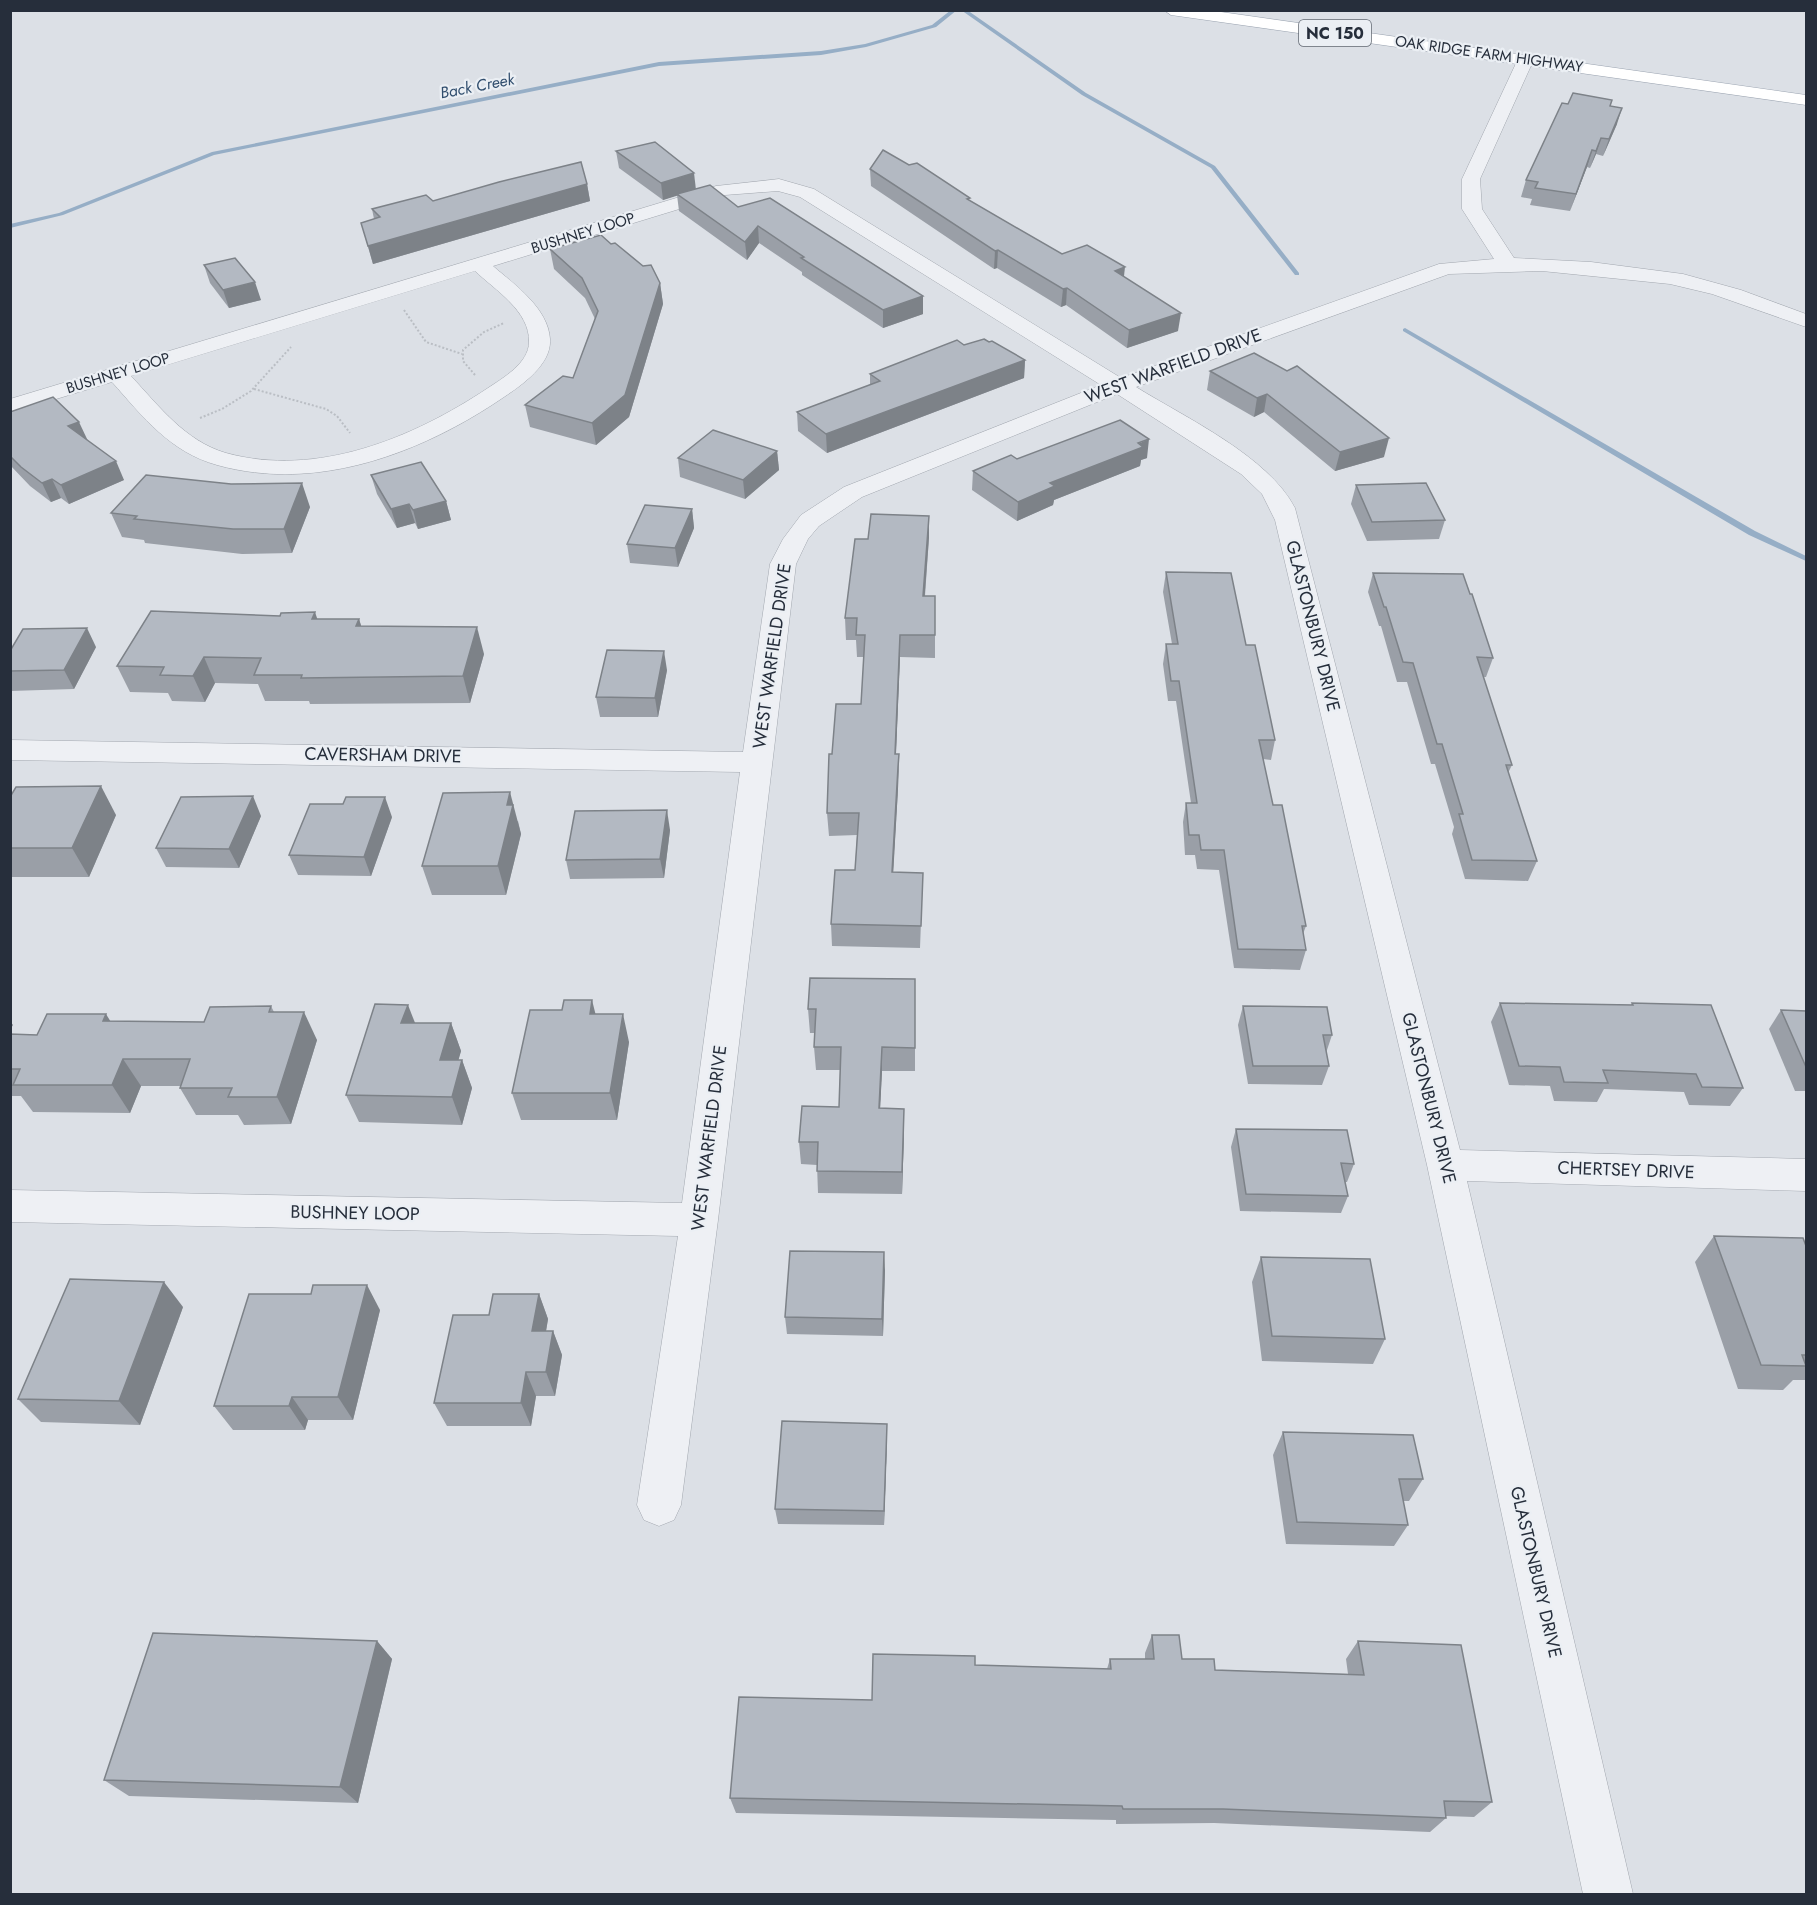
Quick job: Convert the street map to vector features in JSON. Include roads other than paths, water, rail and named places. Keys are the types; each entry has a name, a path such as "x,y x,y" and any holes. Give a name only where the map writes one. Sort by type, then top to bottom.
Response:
{"main road":[{"name":"OAK RIDGE FARM HIGHWAY","path":"1171,10 1806,100"}],"street":[{"path":"1508,264 1472,210 1471,179 1526,59"},
{"name":"BUSHNEY LOOP","path":"10,405 723,190 779,185 807,193 1118,386"},
{"name":"WEST WARFIELD DRIVE","path":"659,1505 699,1220 783,564 793,540 820,511 854,492 1118,386 1437,271 1477,265 1508,264 1593,268 1688,281 1757,302 1806,321"},
{"path":"116,373 175,438 200,452 223,459 260,465 312,464 365,457 404,445 449,423 519,375 533,358 540,344 537,325 529,311 480,265"},
{"name":"GLASTONBURY DRIVE","path":"1118,386 1230,455 1262,478 1280,498 1445,1165 1608,1894"},
{"name":"CAVERSHAM DRIVE","path":"10,750 756,762"},
{"name":"CHERTSEY DRIVE","path":"1445,1165 1806,1175"},
{"name":"BUSHNEY LOOP","path":"10,1206 699,1220"}],"waterway":[{"name":"Back Creek","path":"10,226 61,214 212,154 659,64 821,53 866,45 934,26 955,10"},
{"path":"963,10 1084,94 1213,167 1297,274"},
{"path":"1405,330 1752,533 1806,559"}]}
